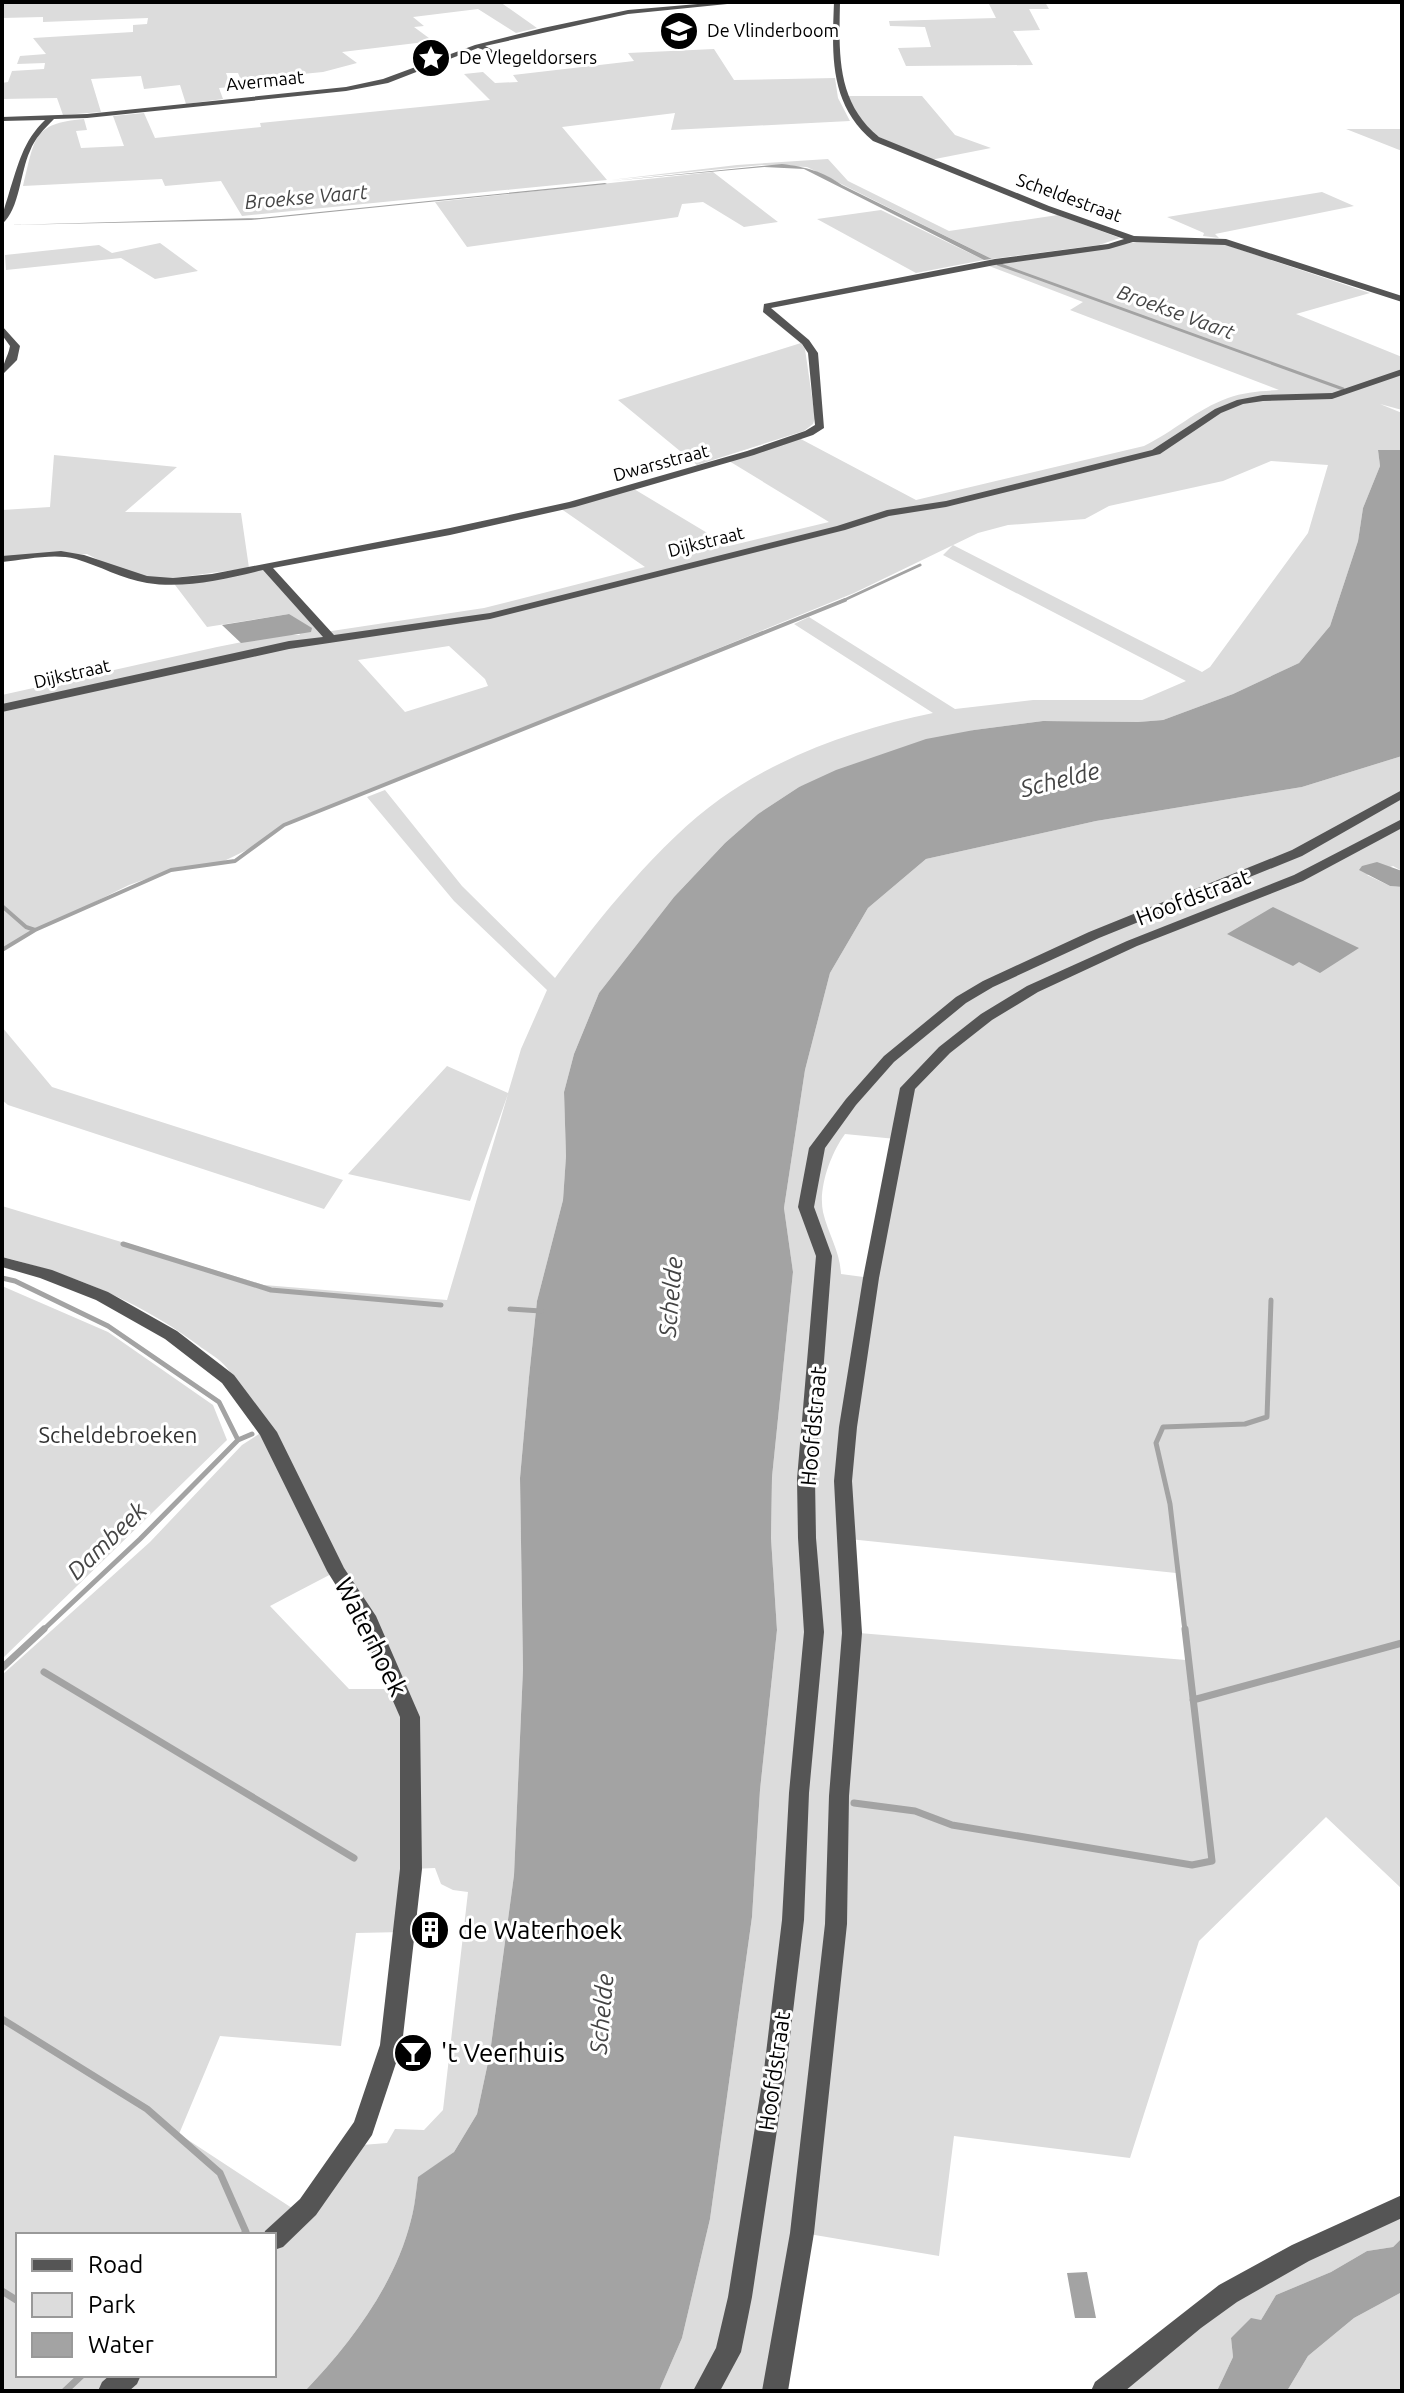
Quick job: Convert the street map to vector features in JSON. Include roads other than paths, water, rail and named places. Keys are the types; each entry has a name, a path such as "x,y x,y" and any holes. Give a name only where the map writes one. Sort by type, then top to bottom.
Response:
{"street":[{"path":"635,2 650,9"},
{"name":"Avermaat","path":"2,119 51,118 354,87 397,76 477,46 650,9 744,2"},
{"name":"Scheldestraat","path":"837,2 837,41 843,96 847,109 867,133 967,177 1133,239 1226,242 1402,299"},
{"path":"477,46 489,50 498,58"},
{"path":"2,221 13,201 28,142 51,118"},
{"name":"Dwarsstraat","path":"2,559 72,556 137,579 172,581 267,568 293,560 443,535 651,485 813,431 821,422 813,353 806,342 766,310 772,304 995,262 1109,246 1133,239"},
{"path":"2,329 15,346 12,360 2,372"},
{"name":"Dijkstraat","path":"2,708 330,637 490,616 841,528 887,513 946,504 1111,464 1170,445 1225,407 1241,401 1331,396 1402,372"},
{"path":"267,568 330,637"},
{"name":"Hoofdstraat","path":"706,2391 728,2352 740,2297 775,2070 793,1920 799,1793 814,1632 806,1479 824,1256 806,1207 817,1148 851,1102 889,1059 961,1000 1094,935 1297,853 1402,794"},
{"name":"Hoofdstraat","path":"775,2391 802,2233 836,1924 839,1796 852,1633 843,1481 845,1454 871,1278 908,1088 921,1071 990,1014 1014,1000 1117,951 1283,885 1402,823"},
{"name":"Waterhoek","path":"2,1262 46,1274 102,1296 171,1335 228,1379 268,1432 336,1571 366,1616 410,1717 411,1869 391,2045 364,2127 308,2207 276,2237"},
{"path":"1104,2391 1206,2309 1246,2283 1286,2260 1402,2206"},
{"path":"111,2391 126,2377"}],"water":[{"path":"782,164 806,168 821,173 992,259 984,260 804,169 764,167 611,181"},
{"path":"605,183 251,220 9,225 260,218"},
{"name":"Schelde","path":"1378,450 1402,450 1402,756 1302,787 1096,821 926,859 868,908 830,973 805,1070 784,1208 793,1272 772,1477 771,1538 777,1630 760,1790 752,1917 710,2219 682,2338 659,2391 305,2391 338,2354 382,2290 404,2244 418,2177 454,2152 477,2114 490,2053 514,1875 523,1669 520,1478 529,1377 537,1301 563,1200 566,1156 564,1092 574,1054 599,993 674,897 725,843 758,814 799,787 836,770 926,739 974,730 1043,721 1163,720 1233,694 1299,663 1330,626 1358,541 1363,508 1380,466"},
{"path":"289,614 312,628 311,632 241,643 222,625"},
{"path":"1377,862 1402,871 1402,887 1390,886 1359,870 1362,866"},
{"path":"1273,907 1359,948 1320,973 1299,962 1293,966 1227,934"},
{"path":"1402,2238 1402,2292 1354,2318 1308,2356 1287,2391 1217,2391 1233,2357 1231,2338 1251,2318 1261,2320 1276,2295 1331,2272 1367,2251 1393,2247"},
{"path":"1087,2272 1096,2318 1075,2318 1067,2273"}],"waterway":[{"name":"Broekse Vaart","path":"998,264 1343,389"},
{"path":"840,602 920,565"},
{"path":"35,930 171,870 235,861 284,825 845,600"},
{"path":"2,906 26,927 35,930"},
{"path":"2,950 35,930"},
{"path":"123,1244 271,1290 441,1305"},
{"path":"2,1278 15,1281 108,1326 219,1402 238,1440"},
{"path":"1185,1631 1170,1504 1156,1443 1163,1427 1245,1424 1267,1417 1271,1300"},
{"path":"510,1309 541,1311"},
{"path":"238,1440 252,1434"},
{"name":"Dambeek","path":"42,1631 140,1539 238,1440"},
{"name":"Dambeek","path":"2,1668 44,1629"},
{"path":"1185,1629 1193,1700"},
{"path":"1193,1700 1402,1643"},
{"path":"44,1672 354,1858"},
{"path":"854,1803 915,1811 952,1825 1192,1865 1212,1861 1193,1700"},
{"path":"2,2019 147,2109 220,2173 245,2233"},
{"path":"2,2291 16,2300"},
{"path":"65,2391 80,2377"}],"place":[{"name":"De Vlinderboom","path":"679,31"},
{"name":"De Vlegeldorsers","path":"431,58"},
{"name":"de Waterhoek","path":"430,1930"},
{"name":"'t Veerhuis","path":"413,2053"}],"park label":[{"name":"Scheldebroeken","path":"118,1435"}]}
